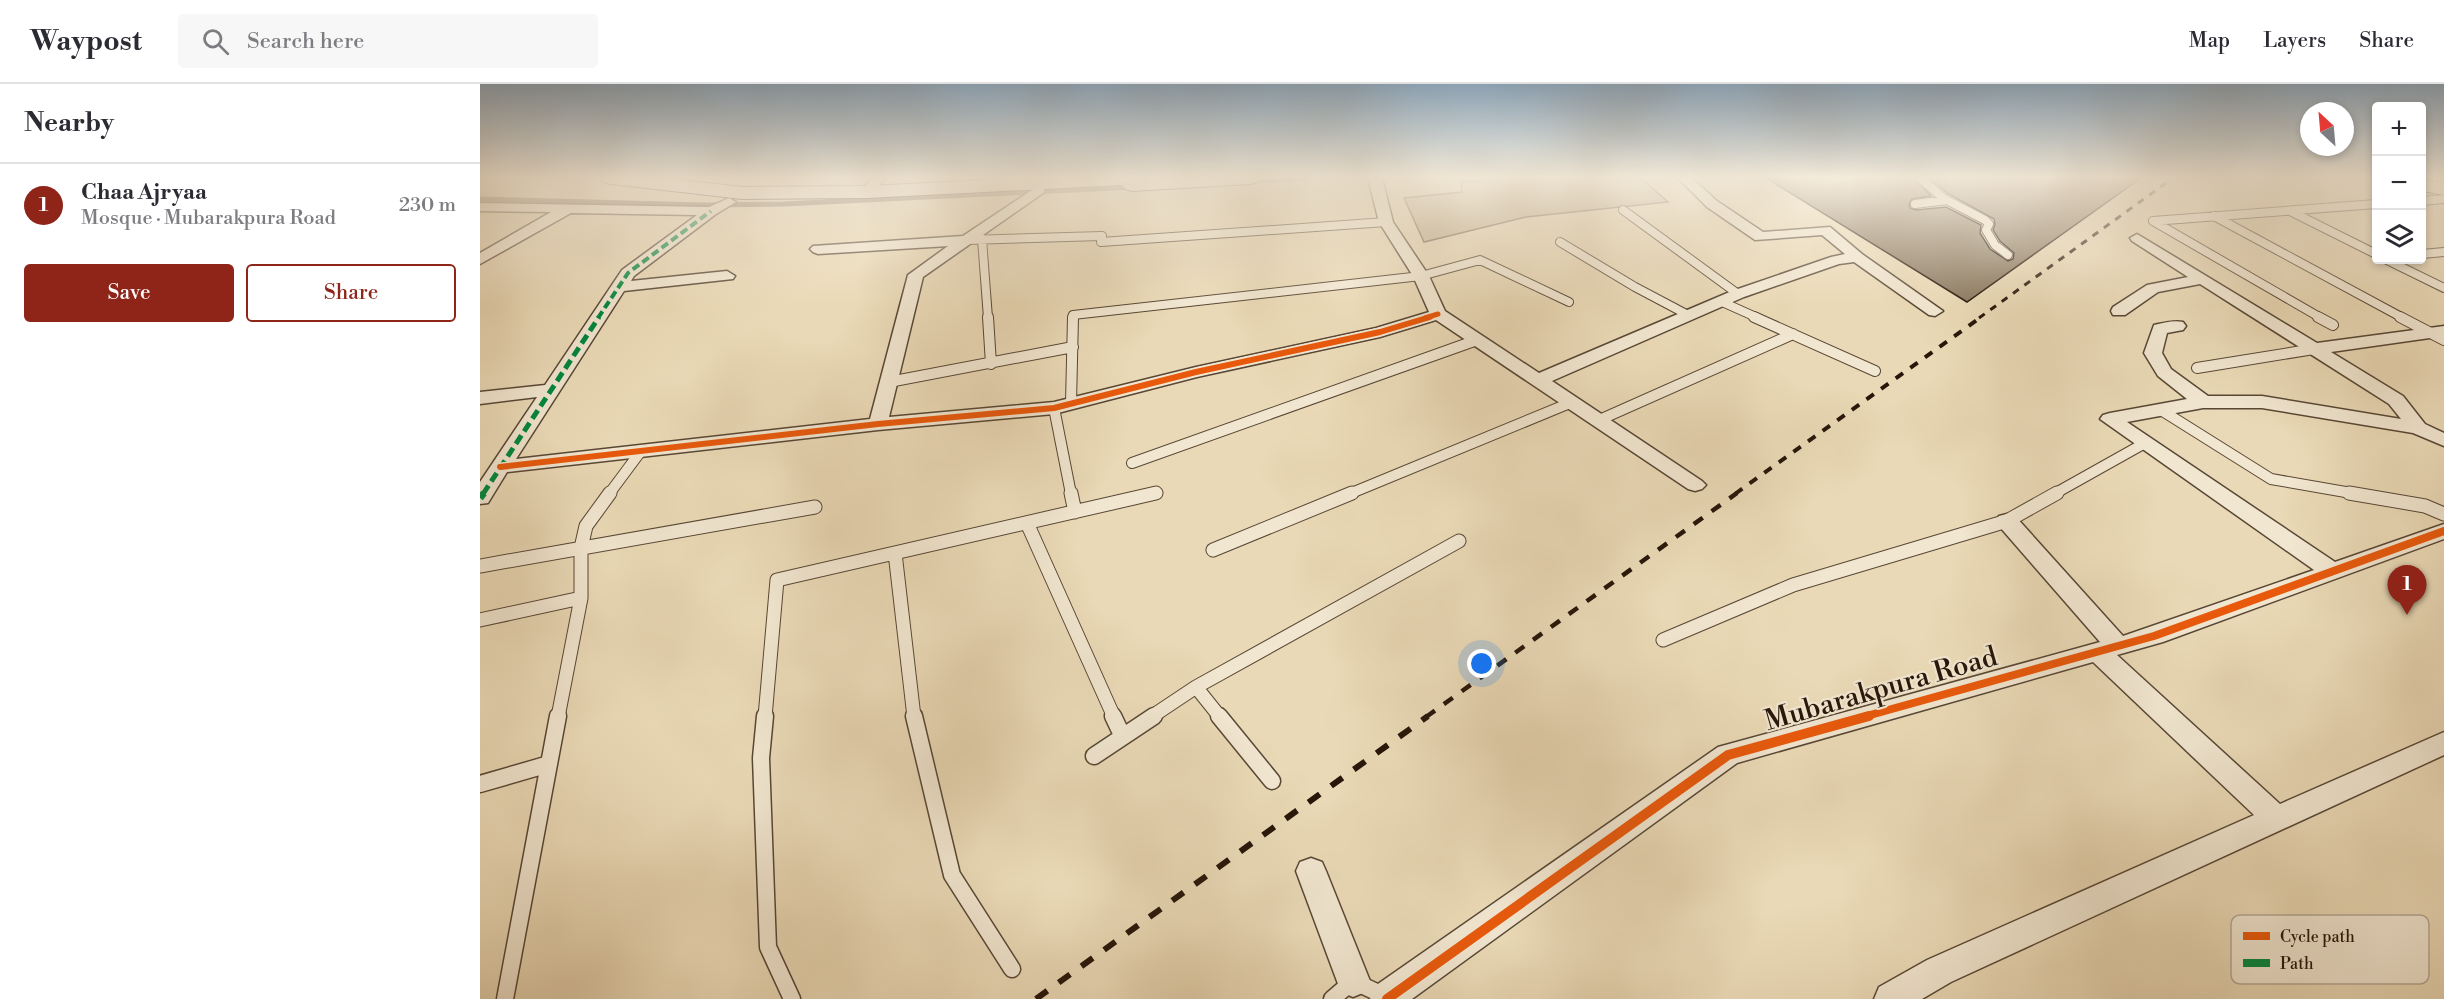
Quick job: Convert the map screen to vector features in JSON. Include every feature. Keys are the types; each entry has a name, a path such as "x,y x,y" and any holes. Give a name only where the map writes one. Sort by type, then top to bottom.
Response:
{"street":[{"path":"480,259 547,221"},
{"path":"480,498 628,273 698,221"},
{"path":"878,424 916,275 975,240 999,221"},
{"path":"1736,221 1760,237 1825,230 1857,257 1935,311"},
{"path":"1386,222 1421,276 1438,314 1695,485"},
{"path":"2137,238 2396,400 2418,428"},
{"path":"818,249 975,240"},
{"path":"480,247 502,247"},
{"path":"1537,381 1738,294 1836,260 1857,257"},
{"path":"619,287 727,276"},
{"path":"2119,311 2153,288 2203,279"},
{"path":"500,467 878,424 1063,406 1196,372 1380,332 1438,314"},
{"path":"2177,326 2160,328 2153,354 2164,372 2203,402"},
{"path":"2314,349 2439,334"},
{"path":"480,398 551,390"},
{"path":"2334,572 2110,419 2203,402 2262,402 2418,428 2444,440"},
{"path":"2007,521 2107,649 2277,819"},
{"name":"Mubarakpura Road","path":"1387,998 1728,755 2154,636 2444,531"},
{"path":"1891,999 1939,971 2444,743"},
{"path":"1311,871 1342,990"}],"lane":[{"path":"1638,221 1738,294"},
{"path":"1987,221 1989,224 1986,230 1988,237 2008,255"},
{"path":"2157,221 2153,221 2333,325"},
{"path":"2223,221 2439,334"},
{"path":"2310,221 2372,252"},
{"path":"991,364 975,240 1102,236 1101,242 1386,222"},
{"path":"1560,242 1635,287 1688,315"},
{"path":"2426,254 2444,252"},
{"path":"1075,513 1063,406 1073,347 1073,315 1421,276 1480,260 1569,302"},
{"path":"2396,264 2441,285"},
{"path":"1720,301 1875,371"},
{"path":"1597,421 1793,334"},
{"path":"1132,463 1477,340"},
{"path":"889,382 1073,347"},
{"path":"2197,368 2314,349"},
{"path":"1213,550 1570,403"},
{"path":"2161,410 2271,479 2425,506 2444,514"},
{"path":"1663,640 1793,585 2007,521 2145,443"},
{"path":"506,999 505,990 581,598 581,548 586,526 641,451"},
{"path":"792,999 768,947 761,758 777,580 1075,513 1156,492"},
{"path":"480,566 816,507"},
{"path":"1027,523 1122,735"},
{"path":"1094,756 1196,687 1459,541"},
{"path":"895,554 915,728 952,874 1012,969"},
{"path":"480,620 581,598"},
{"path":"1196,687 1272,781"},
{"path":"480,784 549,764"},
{"path":"1342,990 1387,998"}],"shaded area":[{"path":"1414,221 1511,221 1424,242"}],"building":[{"path":"1835,221 1973,221 1981,225 1980,233 1990,249 2008,261 2013,259 2014,253 2000,241 1993,230 1994,221 2081,221 1967,302"}],"railway":[{"path":"1979,318 2114,221"},
{"path":"1735,494 1981,317"},
{"path":"1426,717 1737,493"},
{"path":"1036,999 1428,716"}],"marked path":[{"path":"480,498 628,273 698,221"}],"cycle path":[{"path":"500,467 878,424 1054,408 1196,372 1380,332 1438,314"},
{"path":"1387,999 1728,755 2154,636 2444,531"}],"place":[{"name":"Chaa Ajryaa","path":"2407,615"}]}
